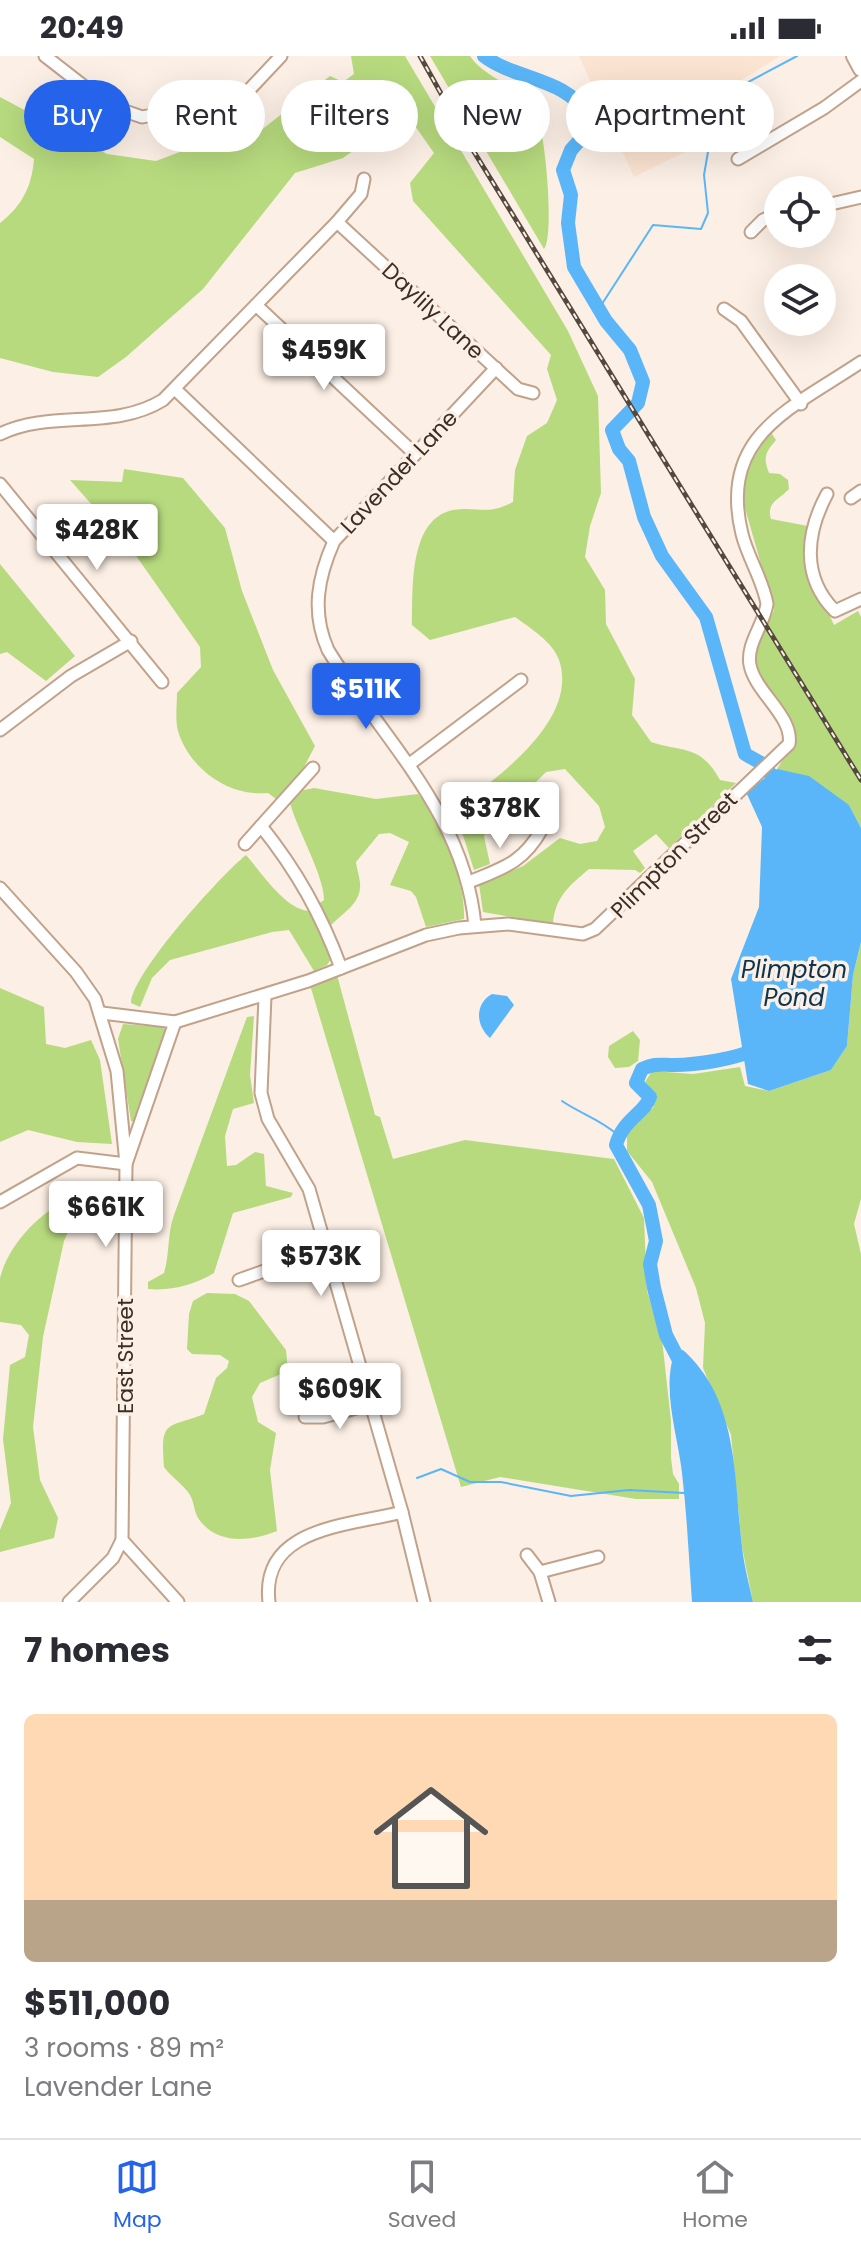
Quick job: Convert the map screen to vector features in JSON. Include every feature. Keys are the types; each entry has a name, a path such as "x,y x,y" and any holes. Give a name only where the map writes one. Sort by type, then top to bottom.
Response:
{"main road":[{"path":"854,56 861,69"}],"street":[{"path":"45,56 108,105 142,117 233,100 250,89 281,56"},
{"path":"738,159 824,108 861,81"},
{"path":"0,434 30,424 128,415 151,407 176,390 337,222 361,194 364,179"},
{"path":"836,203 861,197"},
{"name":"Daylily Lane","path":"337,222 518,389 533,393"},
{"path":"751,232 764,223"},
{"path":"256,305 415,454"},
{"path":"724,309 741,321 801,404"},
{"name":"Plimpton Street","path":"102,1013 175,1022 265,996 426,935 475,926 508,924 583,934 605,923 657,867 788,745 790,735 756,682 750,664 750,649 767,601 743,538 737,481 751,445 768,427 861,362"},
{"name":"Lavender Lane","path":"475,926 469,882 454,842 411,763 337,664 321,635 318,589 334,541 496,368"},
{"path":"176,390 334,541"},
{"path":"0,484 162,682"},
{"path":"827,494 813,520 809,561 835,611 861,599"},
{"path":"0,730 71,676 131,641"},
{"path":"411,763 521,680"},
{"path":"245,844 313,768"},
{"path":"261,826 293,867 320,913 341,968"},
{"path":"469,882 515,863 530,851 542,829"},
{"name":"East Street","path":"0,888 76,972 102,1013 117,1071 126,1164 122,1540"},
{"path":"265,996 261,1093 268,1119 309,1189 402,1512 424,1602"},
{"path":"0,1202 77,1158 126,1164 175,1022"},
{"path":"239,1280 326,1249"},
{"path":"305,1417 323,1417 371,1404"},
{"path":"269,1602 268,1581 274,1567 299,1538 402,1512"},
{"path":"69,1602 113,1558 122,1540 178,1602"},
{"path":"527,1555 540,1572 549,1602"},
{"path":"540,1572 598,1557"}],"shaded area":[{"path":"579,56 780,56 742,80 590,80"},
{"path":"623,152 685,152 634,177"}],"green space":[{"path":"351,56 405,56 434,105 434,152 462,152 568,331 598,396 601,493 590,526 585,557 605,590 606,624 635,679 632,715 651,742 698,755 713,768 720,780 736,783 669,848 656,834 633,851 645,868 640,873 635,870 589,869 560,899 553,924 483,912 479,884 523,866 560,838 580,844 597,841 605,827 599,806 565,769 546,772 532,786 531,825 523,834 510,822 493,821 484,836 490,864 474,870 462,832 449,812 509,767 545,727 557,705 562,683 556,653 515,617 430,640 412,625 416,558 428,527 438,516 453,510 490,510 513,502 515,470 527,436 547,423 557,400 547,369 551,355 413,201 410,183 434,153 418,130 418,80 346,80 354,74"},
{"path":"430,56 470,56 499,80 444,80"},
{"path":"0,97 24,110 24,152 103,152 156,161 180,152 265,152 265,127 281,114 281,152 351,152 343,158 295,173 203,289 126,357 98,377 53,372 0,358 0,223 24,195 34,159 0,137"},
{"path":"487,152 544,152 549,201 544,249"},
{"path":"770,431 776,440 766,455 767,468 769,473 780,474 788,480 789,489 772,505 771,519 808,526 805,562 834,625 858,611 861,617 861,828 849,805 777,769 796,740 789,721 757,675 753,659 774,610 743,501 747,459"},
{"path":"124,469 183,478 225,528 242,591 273,670 315,746 302,771 276,799 268,793 253,793 225,785 201,768 183,744 177,727 177,693 201,667 200,647 132,550 70,480 122,482"},
{"path":"0,564 75,656 46,681 7,652 0,654"},
{"path":"314,788 376,799 418,794 436,820 451,853 461,888 464,919 426,927 411,891 390,885 409,842 390,833 379,834 356,862 359,895 324,934 331,959 327,965 314,971 289,930 272,932 170,960 152,978 140,1007 131,1003 135,989 161,948 218,882 246,855 290,903 308,911 324,900 320,878 290,803 299,791"},
{"path":"861,942 861,1199 854,1224 861,1254 861,1602 753,1602 742,1547 731,1435 703,1368 705,1323 696,1288 652,1182 627,1151 627,1131 640,1116 653,1108 657,1096 645,1082 652,1071 693,1074 740,1067 745,1086 769,1091 831,1070 847,1046 853,975"},
{"path":"337,975 375,1115 380,1117 393,1159 465,1140 614,1159 644,1218 647,1291 662,1339 671,1421 671,1458 673,1474 679,1484 679,1499 636,1499 500,1477 461,1487 310,985"},
{"path":"0,988 44,1007 46,1044 65,1048 91,1040 100,1060 112,1144 77,1142 28,1130 0,1142"},
{"path":"254,1016 250,1075 254,1103 233,1109 225,1136 227,1166 236,1165 255,1152 264,1154 266,1186 293,1193 291,1197 233,1213 214,1273 182,1286 148,1289 148,1282 164,1273 174,1215 247,1017"},
{"path":"123,1024 162,1027 167,1031 137,1122 131,1121 118,1039"},
{"path":"633,1031 640,1040 638,1061 629,1067 615,1068 608,1057 609,1046"},
{"path":"69,1199 79,1206 64,1241 43,1337 33,1427 40,1480 58,1518 54,1538 0,1552 0,1530 11,1503 3,1439 10,1365 25,1357 29,1335 21,1325 0,1322 0,1278 10,1253 27,1231 47,1212"},
{"path":"207,1293 235,1294 249,1301 286,1350 288,1371 260,1383 252,1397 258,1422 276,1433 270,1470 277,1531 245,1539 224,1537 205,1527 190,1495 164,1467 165,1433 174,1424 204,1414 216,1378 227,1368 229,1361 220,1355 192,1354 187,1349 193,1301"}],"water":[{"name":"Plimpton Pond","path":"777,769 809,776 849,805 861,828 861,942 853,975 847,1046 831,1070 769,1091 748,1084 731,979 759,907 762,827 746,792"},
{"path":"492,994 507,996 514,1005 490,1038 482,1027 479,1015 482,1003"},
{"path":"683,1350 715,1392 724,1416 735,1468 743,1554 753,1602 692,1602 684,1489 670,1396 671,1366 675,1352"}],"waterway":[{"path":"484,56 510,70 554,86 578,103 587,115 587,132 571,150 563,170 571,195 568,223 574,267 606,321 630,350 643,382 638,403 612,430 619,449 629,461 644,517 662,556 706,617 745,754 761,763 782,787"},
{"path":"600,307 653,225 701,229 708,213 704,175 709,146 699,119 709,103 797,56"},
{"path":"683,1368 666,1335 654,1288 650,1264 656,1241 649,1205 616,1145 619,1136 650,1097 636,1083 642,1069 654,1065 716,1061 756,1049"},
{"path":"562,1101 618,1135"},
{"path":"417,1478 441,1469 470,1482 501,1482 571,1496 629,1490 684,1493"}],"railway":[{"path":"420,56 471,147 861,780"}]}
